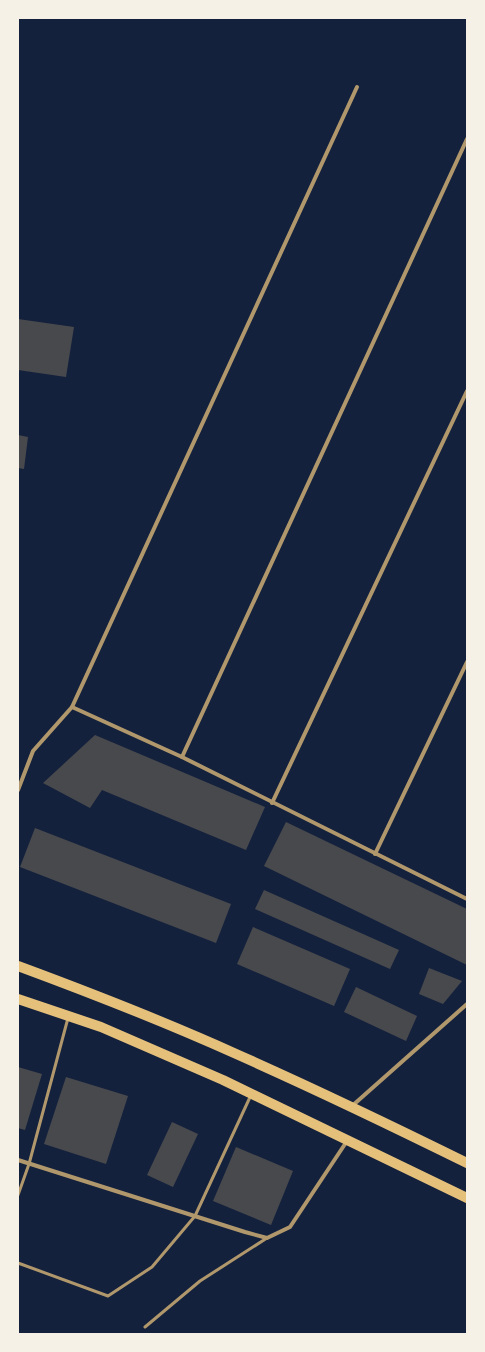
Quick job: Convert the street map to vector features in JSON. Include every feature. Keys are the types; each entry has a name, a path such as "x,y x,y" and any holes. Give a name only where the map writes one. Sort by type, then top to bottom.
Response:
{"main road":[{"path":"18,966 109,1000 226,1049 351,1106 467,1163"},
{"path":"18,999 101,1027 216,1077 467,1198"}],"street":[{"path":"18,790 33,751 72,707 357,87"},
{"path":"182,757 467,139"},
{"path":"272,803 467,391"},
{"path":"375,854 467,662"},
{"path":"72,707 182,757 467,899"},
{"path":"351,1106 467,1004"},
{"path":"18,1160 267,1238 290,1227 348,1141"}],"lane":[{"path":"18,1195 29,1164 69,1016"},
{"path":"18,1263 108,1296 152,1267 195,1216 251,1094"},
{"path":"145,1327 200,1281 267,1238"}],"building":[{"path":"18,319 74,327 66,377 18,370"},
{"path":"18,435 28,437 24,469 18,468"},
{"path":"95,735 265,807 246,850 102,790 90,808 43,783"},
{"path":"286,822 467,909 467,965 264,866"},
{"path":"35,828 231,904 216,943 20,867"},
{"path":"264,890 399,950 390,969 255,909"},
{"path":"253,927 350,969 334,1006 237,964"},
{"path":"429,968 462,981 443,1004 419,994"},
{"path":"356,987 417,1016 406,1041 344,1012"},
{"path":"18,1067 42,1074 25,1130 18,1128"},
{"path":"66,1077 128,1096 106,1164 44,1144"},
{"path":"172,1122 198,1134 173,1187 147,1175"},
{"path":"236,1147 293,1171 271,1225 213,1201"}]}
